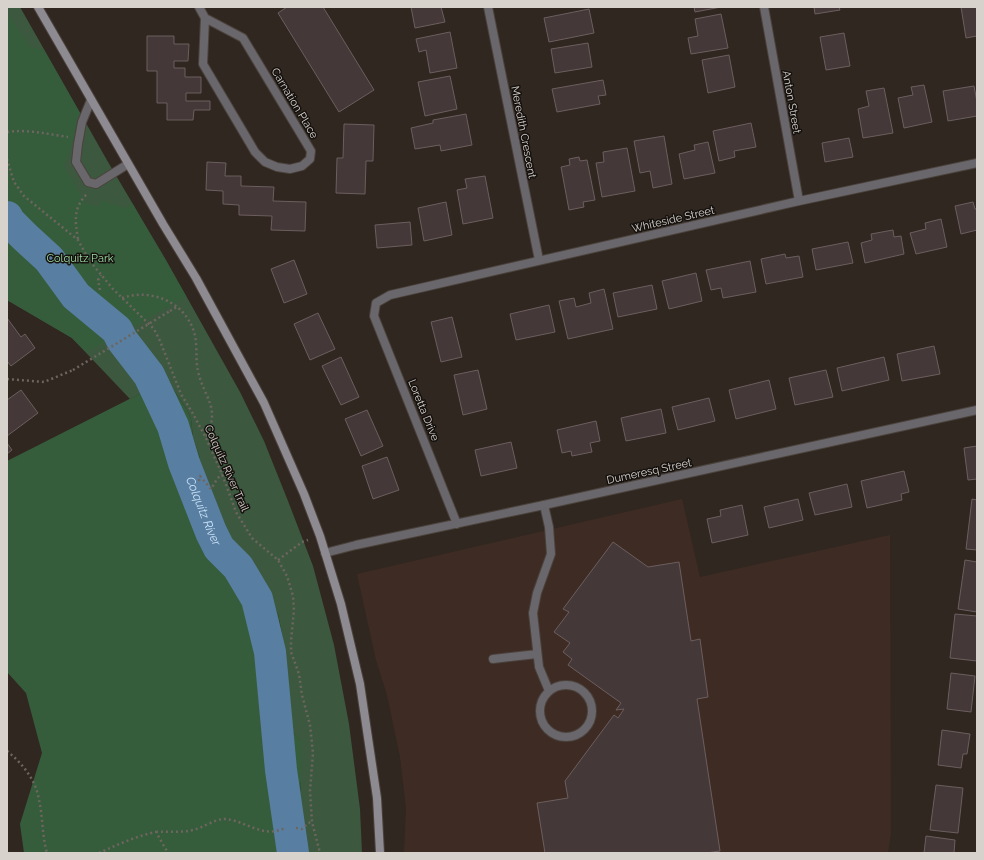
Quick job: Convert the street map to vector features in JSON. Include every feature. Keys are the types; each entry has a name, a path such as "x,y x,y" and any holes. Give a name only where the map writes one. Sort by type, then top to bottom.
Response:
{"main road":[{"path":"38,7 128,164 196,278 264,403 304,494 325,553 340,604 360,684 377,798 380,853"}],"street":[{"path":"199,7 205,18"},
{"name":"Meredith Crescent","path":"488,7 539,260"},
{"name":"Anton Street","path":"764,7 799,201"},
{"name":"Carnation Place","path":"205,18 242,38 311,151 310,159 302,166 290,169 277,167 265,162 255,152 203,64 205,18"},
{"path":"91,100 82,122 76,162 88,182 96,184 128,164"},
{"name":"Whiteside Street","path":"376,303 390,295 539,260 799,201 977,163"},
{"name":"Loretta Drive","path":"376,303 374,316 457,524"},
{"name":"Dumeresq Street","path":"325,553 356,544 457,524 977,410"},
{"path":"544,505 549,527 551,554 537,593 533,613 539,667 549,691"},
{"path":"493,659 537,654"},
{"path":"561,685 575,686 586,694 592,706 591,720 583,731 571,737 557,736 546,728 540,716 541,702 549,691 561,685"}],"path":[{"path":"7,132 43,132 78,141"},
{"name":"Colquitz River Trail","path":"7,158 14,182 24,196 78,240 89,260 101,275 154,329 181,394 206,438 222,474 236,512 252,538 278,560 287,576 294,610 291,652 299,674 302,696 310,725 313,753 310,791 312,822 320,853"},
{"path":"78,240 75,222 79,203 96,184"},
{"path":"100,290 98,280 101,275"},
{"path":"122,298 131,295 153,295 170,302 177,307 190,322 196,343 197,370 211,404 212,424 206,438"},
{"path":"7,379 44,382 73,370 177,307"},
{"path":"198,481 200,476 211,489 222,474"},
{"path":"278,560 302,542"},
{"path":"7,751 27,770 35,786 39,799 47,853"},
{"path":"99,853 135,838 156,832 179,832 192,830 225,819 254,829 271,831 282,829 286,831"},
{"path":"296,828 302,829 308,823 312,822"},
{"path":"156,832 168,853"}],"shaded area":[{"path":"682,499 700,577 890,535 891,834 888,853 404,853 406,808 400,757 387,695 376,660 357,574"}],"green space":[{"name":"Colquitz Park","path":"7,7 20,7 108,162 166,260 240,392 264,441 313,566 334,645 349,724 360,809 362,853 309,853 301,839 299,827 299,803 301,781 301,742 293,732 287,718 278,709 277,702 284,673 282,634 278,614 270,602 259,594 250,583 242,569 218,514 206,493 200,471 200,458 193,438 191,419 187,410 167,380 130,399 72,338 7,300"},
{"path":"7,13 30,47 44,50 80,113 77,131 64,166 85,203 99,207 102,200 125,208 132,203 186,296 116,337 86,352 72,338 7,300"},
{"path":"167,380 187,410 191,419 193,438 200,458 200,471 206,493 218,514 242,569 250,583 259,594 270,602 278,614 282,634 284,673 283,684 277,702 278,709 287,718 293,732 301,741 299,827 301,839 309,853 24,853 20,824 42,753 26,693 7,672 7,461"}],"building":[{"path":"287,7 323,7 374,90 339,112 278,13"},
{"path":"411,7 441,7 445,22 415,28"},
{"path":"694,7 721,7 695,12"},
{"path":"814,7 839,7 840,10 815,14"},
{"path":"961,7 977,7 977,36 966,38"},
{"path":"589,9 594,33 549,42 544,18"},
{"path":"721,14 728,48 691,54 688,38 698,36 695,19"},
{"path":"450,32 457,68 430,73 426,50 419,52 416,39"},
{"path":"844,33 850,66 826,70 820,37"},
{"path":"147,36 174,36 174,44 189,44 188,61 174,61 174,68 185,68 185,77 201,77 201,93 186,93 186,101 210,101 210,110 194,110 193,120 167,120 167,103 157,103 157,71 147,71"},
{"path":"588,43 592,67 555,73 551,49"},
{"path":"729,55 735,87 708,93 702,60"},
{"path":"450,76 457,109 425,116 418,82"},
{"path":"603,80 606,95 598,96 600,104 557,112 552,89"},
{"path":"924,85 932,122 904,128 898,98 913,95 911,87"},
{"path":"974,86 977,102 977,116 948,121 943,91"},
{"path":"884,88 893,133 863,138 858,109 869,106 866,91"},
{"path":"466,114 472,145 441,151 440,145 415,149 411,128 433,123 433,120"},
{"path":"751,123 756,147 734,151 735,157 719,161 713,131"},
{"path":"344,124 374,125 373,161 366,161 365,194 336,193 337,158 343,158"},
{"path":"664,136 672,184 653,188 650,171 640,173 634,141"},
{"path":"849,138 853,157 825,162 822,143"},
{"path":"708,142 715,173 684,179 679,154 695,150 694,145"},
{"path":"627,148 635,191 602,197 596,163 604,162 603,152"},
{"path":"579,157 580,161 587,160 595,200 583,202 584,207 569,210 561,167 570,165 569,159"},
{"path":"207,162 226,163 225,176 241,176 241,186 274,187 273,201 306,202 305,231 271,230 272,216 239,215 239,205 223,204 223,191 206,190"},
{"path":"485,176 493,218 463,224 457,190 467,188 465,179"},
{"path":"446,202 452,235 424,241 418,208"},
{"path":"973,202 975,209 977,209 977,230 961,234 955,206"},
{"path":"941,219 947,247 916,254 910,233 926,229 925,223"},
{"path":"410,222 412,245 377,248 375,225"},
{"path":"893,230 894,237 901,236 904,254 865,263 861,243 872,240 871,234"},
{"path":"848,242 853,263 816,270 812,249"},
{"path":"785,254 786,258 799,256 803,277 766,284 761,259"},
{"path":"294,260 307,294 284,303 271,269"},
{"path":"750,261 756,292 723,298 721,288 711,290 706,270"},
{"path":"696,273 702,301 669,309 662,281"},
{"path":"652,285 657,309 618,317 613,293"},
{"path":"604,289 613,329 568,339 559,301 574,298 576,307 591,303 589,293"},
{"path":"549,305 555,332 516,340 510,314"},
{"path":"318,313 335,349 310,360 294,324"},
{"path":"452,317 462,357 441,362 431,322"},
{"path":"7,318 21,337 25,334 35,348 11,366 7,361"},
{"path":"934,346 940,374 902,381 897,354"},
{"path":"341,357 359,397 341,405 322,366"},
{"path":"884,357 889,380 842,391 837,368"},
{"path":"478,370 487,409 463,415 454,375"},
{"path":"826,370 833,397 795,405 789,378"},
{"path":"769,380 776,409 736,419 729,390"},
{"path":"21,390 38,413 7,436 7,400"},
{"path":"709,398 715,421 678,430 672,407"},
{"path":"661,409 666,433 626,441 621,418"},
{"path":"367,410 383,446 361,456 345,419"},
{"path":"596,421 600,441 590,443 592,452 572,456 571,451 562,453 557,430"},
{"path":"511,442 517,468 481,476 475,450"},
{"path":"7,443 12,450 7,454"},
{"path":"977,446 977,479 968,480 964,448"},
{"path":"387,457 399,490 373,499 362,466"},
{"path":"904,471 909,492 901,494 902,500 867,508 861,481"},
{"path":"847,484 852,507 815,515 809,493"},
{"path":"798,499 803,520 769,528 764,507"},
{"path":"972,499 977,500 977,550 966,549"},
{"path":"742,505 748,535 712,543 707,519 721,516 720,510"},
{"path":"613,542 648,567 679,562 691,641 700,639 708,697 697,699 720,851 706,853 545,853 537,803 568,798 565,781 614,715 618,718 624,709 616,710 621,703 568,665 572,659 563,652 570,643 554,632 569,612 563,609"},
{"path":"965,560 977,562 977,612 958,609"},
{"path":"955,614 977,616 977,661 950,658"},
{"path":"951,673 975,676 971,712 947,709"},
{"path":"942,730 970,734 967,754 963,754 961,768 938,765"},
{"path":"936,785 963,788 958,833 930,830"},
{"path":"926,836 955,840 954,853 924,853"}],"waterway":[{"name":"Colquitz River","path":"7,217 9,221 49,259 76,296 117,330 122,340 149,375 173,426 184,463 211,532 219,548 238,567 257,599 270,652 281,770 293,853"}]}
